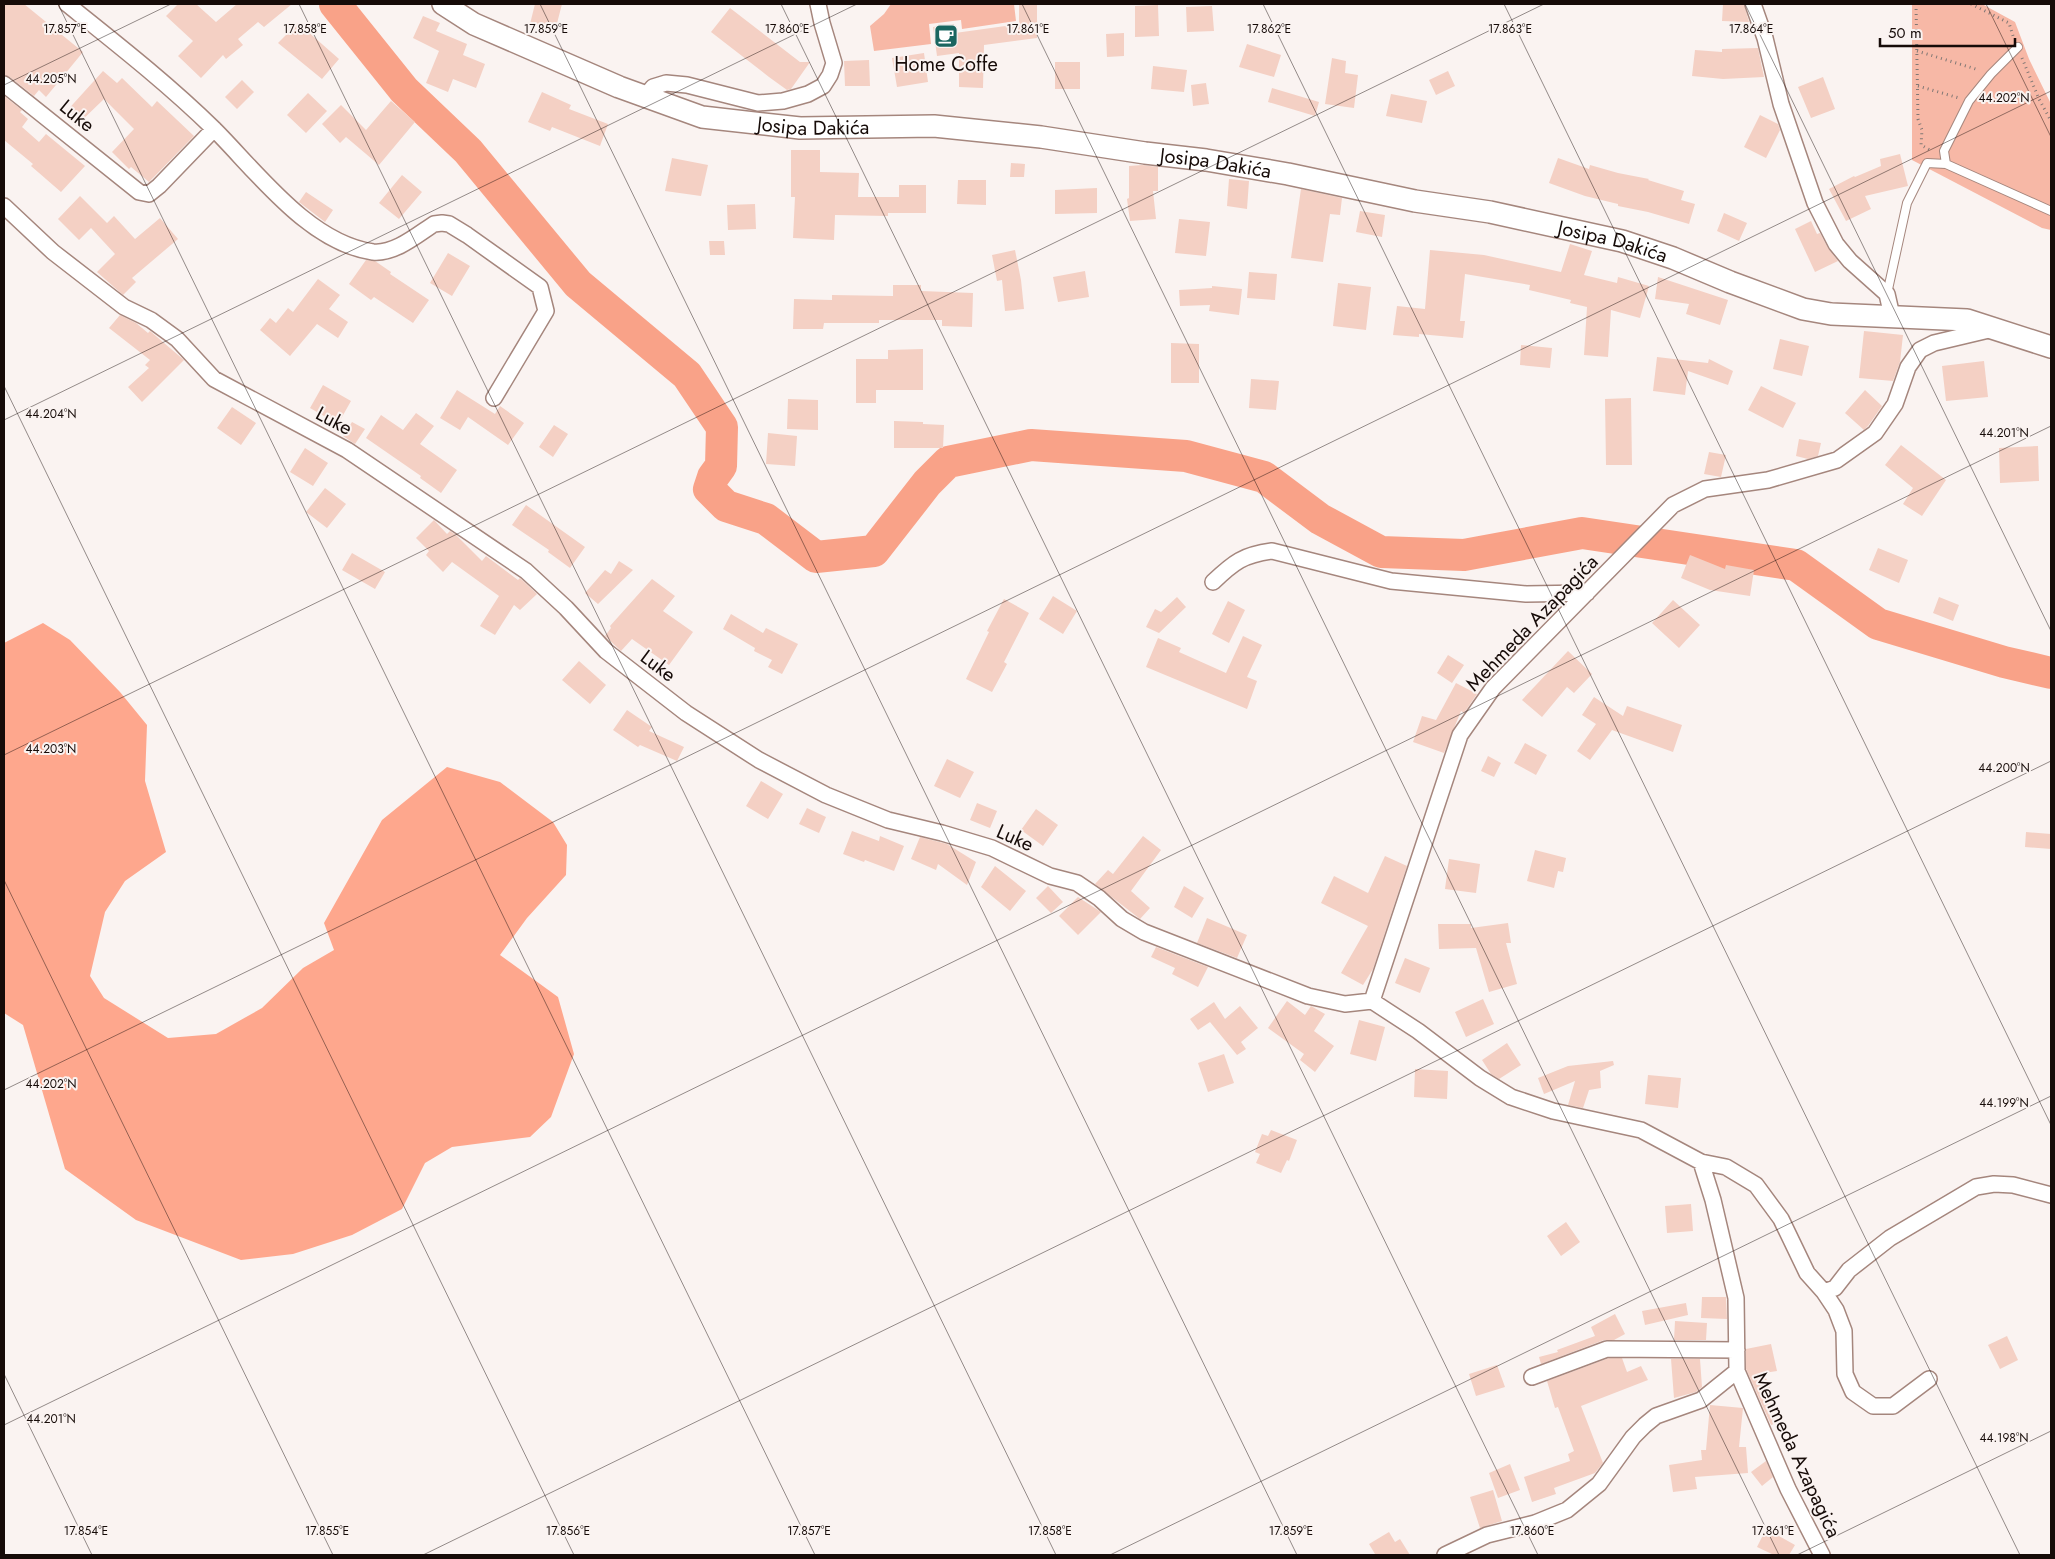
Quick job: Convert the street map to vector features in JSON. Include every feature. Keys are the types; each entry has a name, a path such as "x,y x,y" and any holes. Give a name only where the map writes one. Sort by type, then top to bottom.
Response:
{"main road":[{"name":"Josipa Dakića","path":"443,4 474,24 619,87 702,117 800,128 934,126 1041,137 1206,160 1288,174 1415,202 1490,212 1587,232 1622,241 1673,258 1739,286 1803,309 1831,314 1967,320 2051,347"}],"street":[{"path":"67,4 143,66 214,129 269,187 300,216 339,242 374,252 391,250 434,224 450,224 467,234 540,287 546,310 494,398"},
{"path":"645,96 653,87 666,83 687,85 758,103 783,101 808,94 823,86 830,75 834,63 818,4"},
{"path":"1754,4 1765,38 1781,104 1815,202 1836,244 1850,261 1887,294 1892,316"},
{"name":"Luke","path":"4,84 139,192 149,194 159,186 214,129"},
{"name":"Luke","path":"4,206 52,252 124,307 151,320 177,339 214,379 347,450 526,571 566,608 606,651 686,713 760,760 826,795 888,820 992,848 1050,876 1077,883 1099,898 1122,919 1144,932 1316,998 1345,1004 1372,1001"},
{"name":"Mehmeda Azapagića","path":"1372,1001 1460,736 1493,688 1643,537 1672,505 1705,489 1768,480 1837,460 1875,433 1895,404 1908,367 1920,350 1934,344 1994,328"},
{"path":"1214,582 1233,562 1255,553 1272,551 1391,582 1526,594 1588,593"},
{"path":"1372,1001 1418,1031 1480,1078 1511,1097 1553,1111 1641,1130 1701,1162 1726,1167 1756,1186 1780,1219 1806,1273 1824,1292 1836,1310 1844,1331 1845,1374 1853,1392 1873,1406 1893,1406 1929,1379"},
{"name":"Mehmeda Azapagića","path":"1701,1162 1713,1200 1736,1298 1736,1371 1788,1489 1822,1555"},
{"path":"1824,1292 1835,1288 1849,1270 1890,1238 1976,1188 1994,1184 2013,1185 2051,1195"},
{"path":"1532,1377 1607,1349 1737,1350"},
{"name":"Mehmeda Azapagića","path":"1445,1555 1487,1535 1535,1523 1567,1510 1599,1484 1632,1437 1645,1425 1656,1416 1701,1400 1736,1371"}],"lane":[{"path":"1946,164 1944,151 1969,101 1991,74 2018,47"},
{"path":"1887,294 1907,203 1927,163 1946,164 2051,211"}],"path":[{"path":"1916,4 1918,119 1922,130 1922,145 1931,151"},
{"path":"1917,51 1991,74"},
{"path":"1918,86 1969,101"}],"shaded area":[{"path":"891,4 1014,4 1016,21 962,29 961,20 929,24 931,44 874,51 870,26 884,14"},
{"path":"1912,4 1982,4 2015,22 2029,59 2051,104 2051,230 2042,228 1912,160"},
{"path":"43,623 70,640 120,692 147,725 145,781 166,852 125,881 105,912 90,976 104,998 168,1038 216,1034 262,1008 303,968 334,950 324,923 382,820 447,767 500,782 553,822 567,845 566,875 527,918 500,955 558,997 574,1054 551,1117 530,1137 452,1147 425,1163 402,1209 352,1235 293,1254 241,1260 136,1220 65,1169 23,1025 4,1013 4,643"}],"building":[{"path":"4,4 24,4 83,52 46,97 39,90 34,96 10,77 4,75"},
{"path":"178,4 196,4 216,22 237,4 292,4 264,27 258,22 238,39 243,45 226,59 223,55 201,78 178,56 193,41 166,16"},
{"path":"535,4 562,4 555,31 530,24"},
{"path":"1019,4 1037,4 1037,38 984,45 983,88 959,87 959,53 937,56 933,27 954,24 955,33 1019,24"},
{"path":"1723,4 1744,4 1749,22 1722,21"},
{"path":"1158,5 1159,36 1135,37 1135,6"},
{"path":"1212,6 1214,31 1187,32 1186,7"},
{"path":"730,8 800,62 810,62 791,89 787,90 711,32"},
{"path":"423,16 440,23 436,31 467,44 463,55 485,64 476,88 453,79 448,92 426,83 439,51 413,38"},
{"path":"298,23 339,59 322,79 278,43"},
{"path":"1124,33 1124,56 1107,57 1106,34"},
{"path":"1247,44 1281,55 1274,77 1239,67"},
{"path":"1758,48 1764,77 1723,79 1692,76 1695,50 1722,52 1722,49"},
{"path":"924,53 928,82 897,87 892,58"},
{"path":"1332,58 1346,61 1345,73 1358,75 1354,108 1325,104"},
{"path":"869,60 870,86 845,86 844,61"},
{"path":"1055,62 1080,62 1080,89 1055,89"},
{"path":"1153,66 1187,70 1184,92 1151,89"},
{"path":"103,71 117,83 122,78 152,107 157,101 194,136 149,182 131,167 129,169 112,152 134,129 104,99 76,126 64,114"},
{"path":"1448,71 1455,86 1436,95 1429,80"},
{"path":"1823,77 1835,109 1811,118 1798,87"},
{"path":"242,80 254,92 237,109 225,97"},
{"path":"1206,83 1209,104 1193,106 1191,85"},
{"path":"1272,88 1319,102 1315,116 1268,102"},
{"path":"542,92 571,105 569,109 608,124 600,146 552,127 550,131 528,122"},
{"path":"308,93 327,111 306,133 287,115"},
{"path":"1391,94 1427,101 1422,123 1386,116"},
{"path":"4,96 22,110 20,112 28,119 22,127 39,142 46,134 85,166 61,192 31,166 33,164 4,140"},
{"path":"391,101 415,122 379,165 346,137 340,143 322,124 341,105 366,130"},
{"path":"1760,115 1778,124 1780,130 1766,158 1744,147"},
{"path":"791,150 820,150 820,172 859,173 858,197 899,197 899,185 926,185 926,213 888,213 888,216 835,215 834,240 793,238 795,197 791,197"},
{"path":"1900,154 1908,186 1865,196 1871,209 1846,221 1829,189 1854,176 1881,166 1880,159"},
{"path":"672,158 708,165 701,196 665,191"},
{"path":"1558,158 1589,169 1590,165 1649,179 1684,191 1681,200 1695,204 1689,224 1648,212 1618,206 1618,204 1585,196 1549,183"},
{"path":"1011,163 1025,164 1024,177 1010,177"},
{"path":"1129,166 1158,167 1158,191 1153,191 1156,219 1130,221 1127,199 1129,198"},
{"path":"402,175 422,192 399,219 379,203"},
{"path":"1229,179 1249,181 1247,209 1227,206"},
{"path":"958,180 986,180 986,205 957,204"},
{"path":"1097,188 1097,213 1055,214 1055,190"},
{"path":"1301,189 1342,198 1340,215 1330,214 1323,262 1291,258"},
{"path":"306,192 333,210 325,222 299,202"},
{"path":"80,196 107,223 114,216 135,239 160,218 178,239 132,278 136,282 123,295 97,272 115,254 91,228 79,240 58,219"},
{"path":"755,204 756,229 728,230 727,205"},
{"path":"1360,211 1385,215 1382,237 1356,232"},
{"path":"1724,213 1747,223 1739,241 1717,231"},
{"path":"1179,219 1210,222 1206,256 1175,253"},
{"path":"1811,221 1817,234 1820,233 1838,261 1815,272 1795,229"},
{"path":"709,241 724,241 725,255 710,255"},
{"path":"1570,244 1592,251 1584,275 1617,283 1618,277 1649,286 1640,318 1611,310 1608,357 1584,355 1587,307 1570,303 1571,300 1529,290 1530,285 1465,274 1460,321 1465,321 1463,338 1419,334 1419,337 1393,335 1397,306 1425,309 1430,250 1484,255 1561,272"},
{"path":"1015,250 1024,309 1005,311 1002,280 997,281 992,255"},
{"path":"448,253 470,266 452,296 430,283"},
{"path":"366,260 375,261 391,272 390,274 429,300 413,323 374,297 371,300 349,284"},
{"path":"1085,271 1089,297 1058,302 1053,277"},
{"path":"1249,272 1277,274 1275,300 1247,298"},
{"path":"1658,277 1728,300 1720,325 1686,314 1689,304 1655,299"},
{"path":"318,279 340,295 329,309 348,322 338,338 317,324 290,356 260,330 270,318 276,323 288,308 293,312"},
{"path":"1338,283 1371,287 1366,330 1333,326"},
{"path":"893,285 921,285 921,291 973,293 972,327 942,326 942,320 879,320 879,323 824,323 823,329 793,329 794,299 832,300 832,295 893,296"},
{"path":"1212,286 1242,289 1239,315 1209,311 1210,305 1180,306 1179,290 1212,288"},
{"path":"120,315 136,323 148,333 150,331 184,360 142,402 128,387 149,368 145,365 150,360 109,328"},
{"path":"1864,331 1903,335 1900,362 1893,381 1859,378"},
{"path":"1780,339 1809,346 1802,376 1773,369"},
{"path":"1171,343 1199,344 1199,383 1171,383"},
{"path":"1521,345 1552,348 1550,368 1520,365"},
{"path":"923,349 923,390 876,390 876,403 856,403 856,359 888,359 888,350"},
{"path":"1657,357 1708,363 1709,359 1733,371 1728,385 1688,371 1685,395 1653,391"},
{"path":"1984,361 1988,397 1946,401 1942,366"},
{"path":"1251,379 1279,381 1276,410 1249,408"},
{"path":"323,385 351,401 338,424 310,408"},
{"path":"1761,386 1796,403 1783,428 1748,410"},
{"path":"457,390 495,414 500,406 524,423 508,445 468,417 460,430 440,418"},
{"path":"1865,390 1882,406 1864,430 1845,413"},
{"path":"1631,398 1632,465 1606,465 1605,399"},
{"path":"788,399 818,400 818,430 787,429"},
{"path":"232,407 256,423 241,445 217,428"},
{"path":"416,413 434,426 420,444 457,470 441,493 420,478 421,476 366,438 381,415 403,430"},
{"path":"894,421 944,425 943,448 894,448"},
{"path":"352,422 365,429 355,444 343,436"},
{"path":"554,425 568,434 553,457 539,447"},
{"path":"768,433 797,436 795,466 766,464"},
{"path":"1799,439 1821,443 1818,456 1808,459 1796,456"},
{"path":"1901,445 1946,480 1922,516 1903,504 1913,488 1885,465"},
{"path":"2038,446 2039,481 2000,483 1999,448"},
{"path":"305,448 328,463 313,486 290,472"},
{"path":"1709,452 1726,455 1721,477 1704,474"},
{"path":"325,488 346,504 327,528 306,512"},
{"path":"526,505 585,547 570,568 548,552 549,550 512,525"},
{"path":"434,520 447,534 450,531 456,535 482,561 486,556 518,580 520,578 537,594 520,610 514,605 495,635 480,626 499,596 452,562 443,572 426,555 429,551 416,538"},
{"path":"1878,548 1908,560 1899,583 1869,570"},
{"path":"352,553 385,572 375,589 342,570"},
{"path":"1690,555 1725,569 1726,565 1754,570 1750,596 1710,590 1681,578"},
{"path":"619,561 633,570 598,604 585,593 605,570 611,574"},
{"path":"652,579 675,596 663,611 693,632 669,665 632,639 621,651 605,636 611,628 610,626"},
{"path":"1053,596 1077,611 1063,634 1039,619"},
{"path":"1177,597 1186,607 1159,633 1146,627 1155,609 1161,612"},
{"path":"1939,597 1959,605 1953,621 1933,613"},
{"path":"1004,599 1029,613 1004,662 1007,664 992,692 966,679 989,632 987,631"},
{"path":"1673,600 1700,625 1679,648 1652,623"},
{"path":"1228,601 1245,610 1229,643 1212,634"},
{"path":"731,614 763,633 766,628 798,644 782,674 768,667 772,660 754,651 755,648 723,629"},
{"path":"1243,636 1262,645 1247,677 1257,681 1247,709 1146,667 1158,638 1181,648 1179,652 1226,673"},
{"path":"1568,651 1592,674 1574,693 1567,687 1542,717 1522,700"},
{"path":"1448,655 1464,665 1452,683 1437,673"},
{"path":"579,661 606,685 590,704 562,680"},
{"path":"1456,683 1477,694 1464,713 1461,711 1444,753 1413,742 1422,716 1436,720"},
{"path":"1594,697 1623,716 1627,706 1682,725 1673,752 1612,730 1590,760 1577,751 1596,724 1582,715"},
{"path":"627,710 652,727 649,731 684,747 677,761 640,745 638,747 613,730"},
{"path":"1525,743 1547,755 1536,775 1514,763"},
{"path":"1488,756 1501,763 1494,777 1481,771"},
{"path":"947,759 974,772 960,798 934,786"},
{"path":"761,781 783,794 768,819 746,806"},
{"path":"977,803 997,811 990,828 970,820"},
{"path":"807,808 826,817 819,833 799,824"},
{"path":"1036,809 1058,825 1043,846 1021,830"},
{"path":"852,831 879,841 880,836 904,846 894,871 843,854"},
{"path":"2026,832 2051,834 2051,849 2025,847"},
{"path":"1143,836 1161,850 1131,891 1150,908 1140,919 1095,884 1108,870 1113,874"},
{"path":"920,837 947,844 976,862 967,885 938,864 936,870 911,859"},
{"path":"1535,850 1566,858 1563,872 1558,871 1554,888 1527,881"},
{"path":"1385,856 1407,866 1373,969 1363,985 1341,973 1368,926 1321,903 1334,876 1368,893"},
{"path":"1449,859 1480,864 1476,893 1445,889"},
{"path":"995,866 1026,891 1010,911 981,887"},
{"path":"1048,886 1063,902 1051,913 1036,898"},
{"path":"1184,886 1204,898 1192,918 1174,907"},
{"path":"1078,897 1101,912 1078,935 1059,916"},
{"path":"1207,918 1247,935 1237,958 1197,943"},
{"path":"1508,923 1511,943 1506,943 1517,984 1489,992 1476,948 1439,949 1438,924 1471,924 1471,928"},
{"path":"1156,947 1208,967 1198,987 1172,974 1175,968 1151,957"},
{"path":"1405,958 1430,968 1420,993 1395,983"},
{"path":"1483,999 1494,1024 1466,1037 1455,1012"},
{"path":"1287,1001 1305,1015 1311,1006 1325,1014 1314,1031 1334,1046 1315,1072 1300,1060 1304,1054 1268,1028"},
{"path":"1214,1002 1225,1019 1240,1006 1258,1028 1241,1042 1246,1049 1237,1055 1210,1022 1198,1030 1190,1019"},
{"path":"1359,1020 1385,1027 1376,1061 1350,1054"},
{"path":"1507,1043 1521,1065 1499,1079 1491,1074 1482,1060"},
{"path":"1224,1054 1234,1083 1208,1092 1198,1063"},
{"path":"1613,1061 1614,1065 1600,1071 1601,1088 1589,1090 1583,1108 1568,1105 1575,1081 1544,1094 1538,1078 1568,1066"},
{"path":"1415,1069 1448,1071 1447,1099 1414,1097"},
{"path":"1648,1075 1681,1078 1678,1108 1645,1104"},
{"path":"1271,1130 1297,1140 1289,1161 1287,1160 1281,1173 1256,1163 1260,1154 1255,1152 1262,1134 1268,1136"},
{"path":"1691,1204 1693,1231 1667,1233 1665,1206"},
{"path":"1566,1222 1580,1242 1561,1256 1547,1236"},
{"path":"1702,1297 1726,1297 1727,1319 1701,1318"},
{"path":"1686,1303 1688,1315 1645,1325 1642,1311"},
{"path":"1615,1314 1625,1334 1614,1340 1604,1340 1541,1364 1539,1357 1558,1352 1557,1350 1595,1336 1591,1327"},
{"path":"1675,1321 1707,1323 1706,1340 1674,1340"},
{"path":"2007,1336 2018,1360 2000,1369 1988,1345"},
{"path":"1771,1344 1777,1371 1764,1373 1783,1421 1771,1425 1746,1369 1746,1349"},
{"path":"1609,1358 1622,1358 1627,1372 1641,1366 1648,1380 1581,1406 1603,1463 1595,1473 1554,1488 1556,1494 1532,1502 1524,1477 1570,1461 1568,1454 1574,1451 1558,1407 1555,1408 1547,1381"},
{"path":"1671,1359 1700,1359 1702,1387 1696,1392 1674,1398"},
{"path":"1497,1365 1505,1387 1476,1396 1469,1374"},
{"path":"1710,1405 1743,1408 1739,1447 1746,1447 1748,1473 1695,1477 1697,1489 1673,1492 1669,1465 1702,1460 1701,1450 1706,1450"},
{"path":"1766,1461 1773,1477 1762,1486 1751,1472"},
{"path":"1510,1464 1520,1490 1498,1498 1489,1473"},
{"path":"1493,1490 1502,1521 1480,1528 1470,1497"},
{"path":"1766,1529 1795,1545 1789,1555 1774,1555 1757,1547"},
{"path":"1389,1532 1395,1542 1400,1539 1410,1555 1374,1555 1369,1544"}],"waterway":[{"path":"335,4 404,90 468,151 578,284 687,375 722,427 721,466 713,477 709,489 726,506 766,519 816,557 874,551 927,483 948,462 1031,445 1186,456 1264,477 1320,519 1381,552 1464,555 1582,533 1796,565 1878,624 2004,662 2051,673"}],"place":[{"name":"Home Coffe","path":"946,36"}]}
